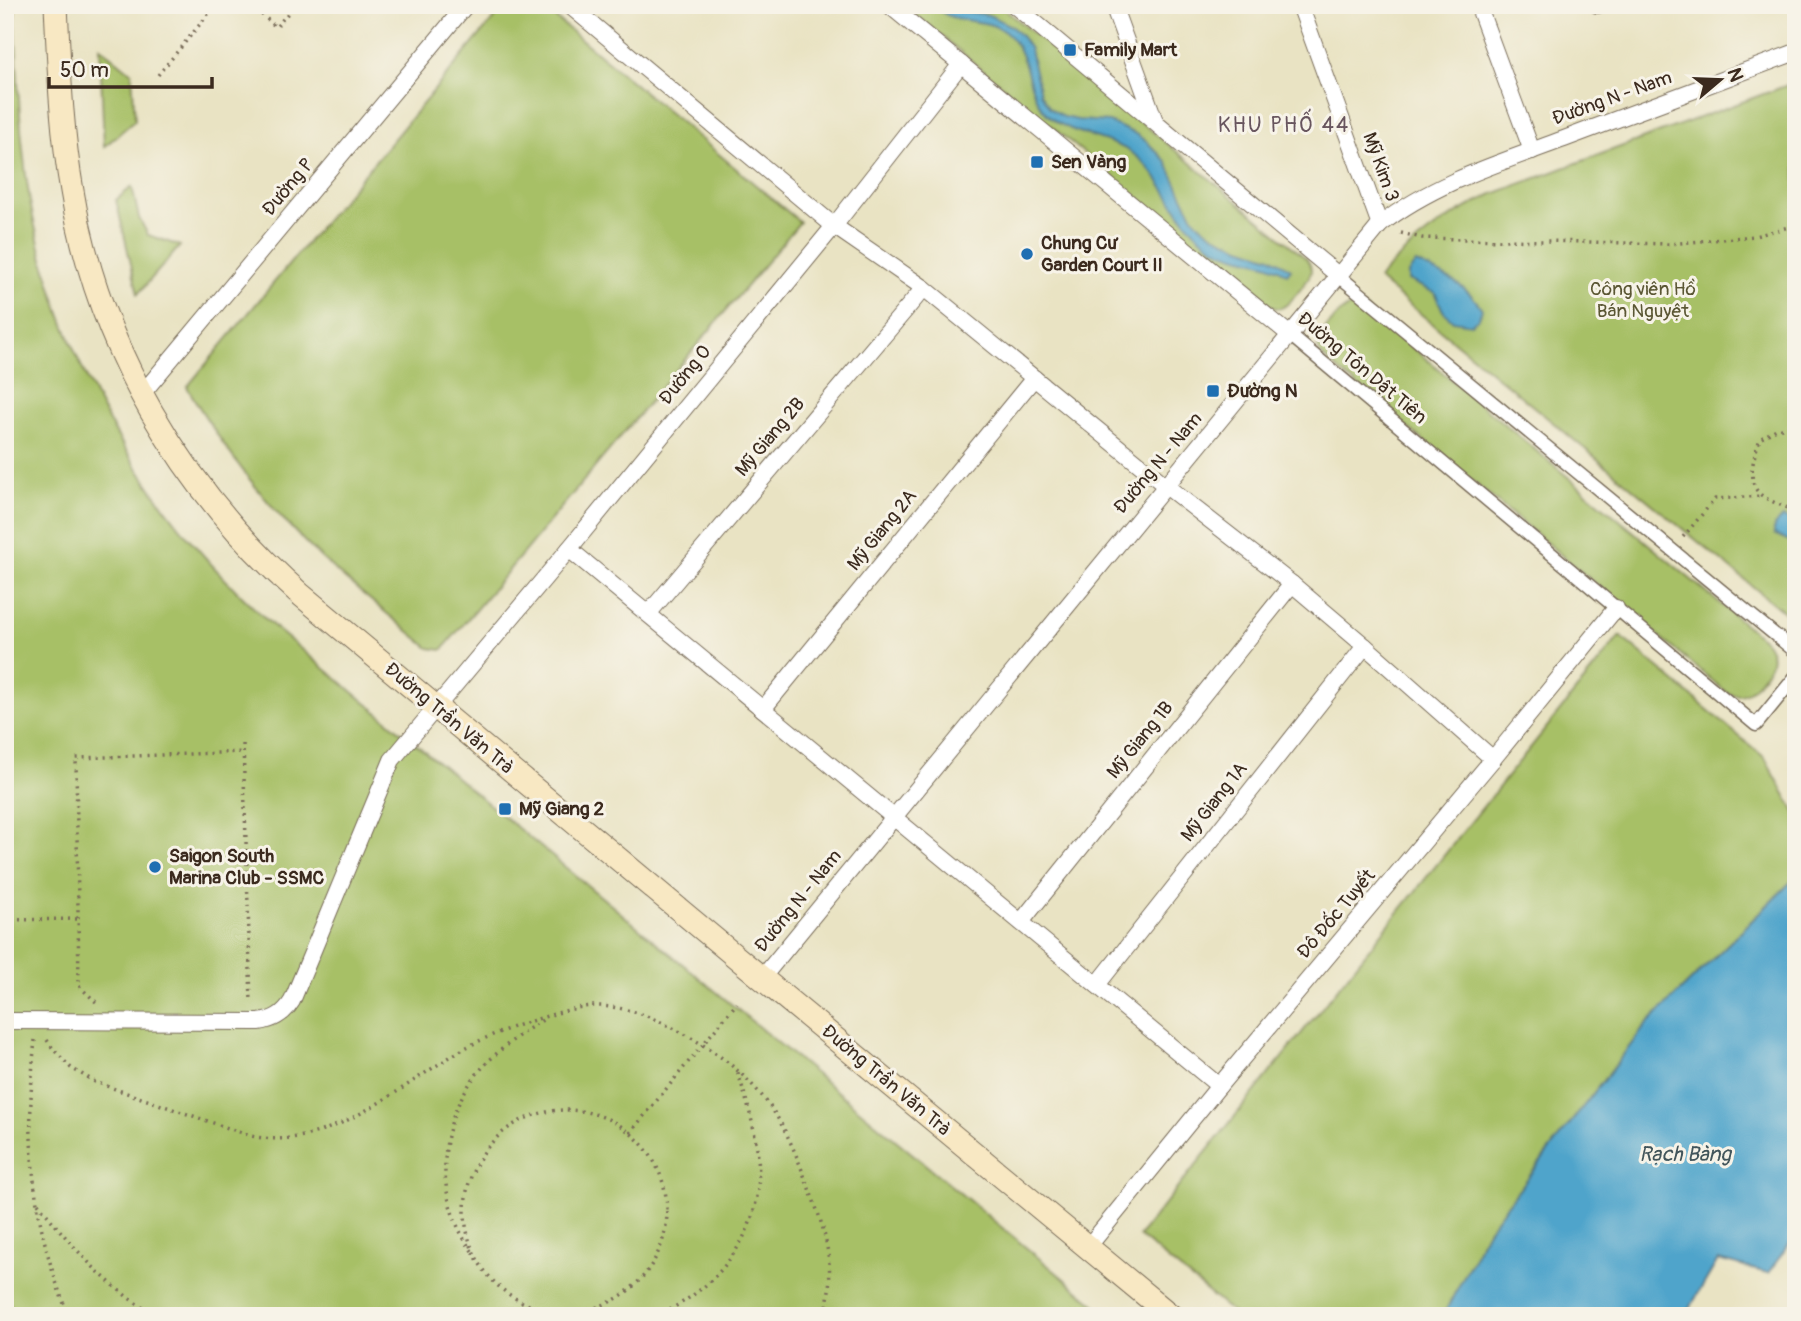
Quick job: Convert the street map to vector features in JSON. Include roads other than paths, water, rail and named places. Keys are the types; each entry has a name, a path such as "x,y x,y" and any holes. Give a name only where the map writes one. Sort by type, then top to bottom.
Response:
{"main road":[{"name":"Đường Trần Văn Trà","path":"56,5 66,157 89,265 116,341 141,395 165,437 200,487 258,555 300,594 1171,1316"}],"street":[{"name":"Đường P","path":"141,395 466,5"},
{"path":"569,5 834,226 924,288 1166,486 1292,584 1493,759"},
{"name":"Đường Tôn Dật Tiên","path":"889,5 1290,335 1756,725 1796,676"},
{"path":"1014,5 1796,652"},
{"path":"1113,5 1156,122"},
{"name":"Mỹ Kim 3","path":"1300,5 1380,225"},
{"path":"1478,5 1532,151"},
{"name":"Đường N - Nam","path":"762,978 1380,225 1395,213 1429,194 1532,151 1796,52"},
{"name":"Đường O","path":"5,1021 259,1022 279,1016 292,1001 392,760 834,226 961,64"},
{"name":"Mỹ Giang 2B","path":"648,614 924,288"},
{"name":"Mỹ Giang 2A","path":"763,709 1034,378"},
{"path":"569,549 1219,1086"},
{"name":"Mỹ Giang 1B","path":"1021,922 1292,584"},
{"name":"Đô Đốc Tuyết","path":"1088,1247 1616,608"},
{"name":"Mỹ Giang 1A","path":"1097,985 1365,646"}],"water":[{"path":"933,5 946,5 989,15 1011,26 1030,49 1040,93 1050,108 1064,117 1109,122 1136,134 1166,161 1198,223 1214,235 1271,257 1291,269 1287,274 1223,252 1207,243 1190,227 1150,169 1140,159 1119,146 1068,128 1050,117 1036,98 1020,52 1006,33 988,24 951,17"},
{"path":"1416,263 1453,281 1468,293 1482,309 1479,318 1471,324 1453,321 1443,311 1435,293 1408,280 1408,273"},
{"path":"1783,517 1796,523 1796,544 1774,534 1774,526"},
{"name":"Rạch Bàng","path":"1796,877 1796,1235 1768,1273 1718,1260 1685,1316 1443,1316 1488,1230 1647,1024"}],"place":[{"name":"Family Mart","path":"1070,50"},
{"name":"Sen Vàng","path":"1037,162"},
{"name":"Chung Cư Garden Court II","path":"1027,254"},
{"name":"Đường N","path":"1213,391"},
{"name":"Mỹ Giang 2","path":"505,809"},
{"name":"Saigon South Marina Club - SSMC","path":"155,867"}],"district":[{"name":"KHU PHỐ 44","path":"1284,125"}],"park label":[{"name":"Công viên Hồ Bán Nguyệt","path":"1643,300"}]}
